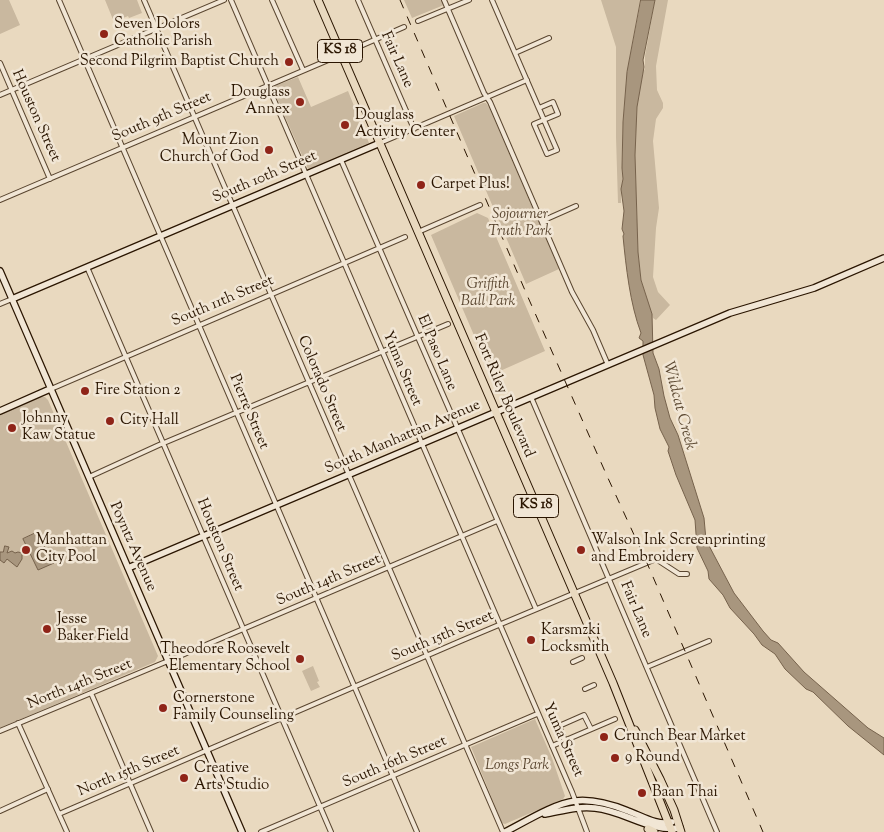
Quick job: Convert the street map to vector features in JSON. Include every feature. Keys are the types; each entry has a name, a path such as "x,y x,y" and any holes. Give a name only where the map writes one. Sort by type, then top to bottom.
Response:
{"highway":[{"name":"Fort Riley Boulevard","path":"318,0 628,719 660,779 674,810 679,827"},
{"name":"Fort Riley Boulevard","path":"628,719 634,739 672,831"}],"street":[{"name":"Pierre Street","path":"59,0 417,832"},
{"name":"Colorado Street","path":"144,0 388,568 504,832"},
{"path":"0,95 224,0"},
{"name":"Yuma Street","path":"230,0 552,746 587,832"},
{"path":"272,0 303,70"},
{"name":"Fair Lane","path":"358,0 414,129"},
{"path":"444,0 572,292 593,330 608,365"},
{"path":"418,21 468,0"},
{"path":"492,0 526,80 539,108 544,120 557,150 547,154 534,124 544,120 558,114 553,102 539,108"},
{"path":"349,51 404,27"},
{"path":"515,53 548,38"},
{"name":"South 9th Street","path":"0,200 333,58"},
{"name":"Houston Street","path":"0,63 50,178"},
{"name":"South 10th Street","path":"12,299 526,80"},
{"name":"El Paso Lane","path":"341,160 536,609"},
{"path":"418,232 480,205"},
{"path":"542,221 576,206"},
{"name":"South 11th Street","path":"50,389 405,237"},
{"name":"South Manhattan Avenue","path":"128,568 730,313 814,288 884,258"},
{"name":"Houston Street","path":"88,267 331,832"},
{"name":"Poyntz Avenue","path":"0,271 242,832"},
{"path":"0,304 12,299"},
{"path":"88,477 448,324"},
{"path":"0,410 50,389"},
{"name":"Fair Lane","path":"531,397 717,832"},
{"name":"South 14th Street","path":"168,661 498,521"},
{"name":"South 15th Street","path":"207,750 656,559 679,574 687,574"},
{"path":"647,667 708,641"},
{"path":"573,662 582,658"},
{"name":"North 14th Street","path":"0,731 168,661"},
{"path":"585,689 594,685"},
{"path":"92,693 151,832"},
{"name":"South 16th Street","path":"261,832 538,714"},
{"path":"565,740 559,726 584,715 590,730"},
{"path":"552,746 615,719"},
{"path":"18,723 67,832"},
{"name":"North 15th Street","path":"59,814 207,750"},
{"path":"0,811 48,789"},
{"path":"504,832 548,810 596,802 620,808 660,823 669,823 679,827"},
{"path":"577,805 597,808 618,815 651,830 672,831 679,827"}],"green space":[{"path":"0,0 9,0 20,25 0,34"},
{"path":"105,0 137,0 142,13 114,22"},
{"path":"404,0 442,0 444,5 412,18"},
{"path":"601,0 641,0 626,90 622,136 623,182 621,203 618,203 616,47"},
{"path":"655,0 668,0 656,66 657,90 663,103 663,108 656,119 653,141 659,208 653,277 658,292 670,305 656,320 653,318 641,280 638,252 635,154 637,107 641,76 645,69 645,56"},
{"path":"298,77 311,107 348,91 369,143 308,169 272,87"},
{"name":"Sojourner Truth Park","path":"486,103 489,107 559,269 526,284 454,116"},
{"name":"Griffith Ball Park","path":"477,213 488,218 545,351 491,375 431,235"},
{"path":"39,397 45,397 48,400 158,656 155,662 0,728 0,415"},
{"path":"313,666 320,687 311,691 302,671"},
{"name":"Longs Park","path":"535,719 552,758 565,796 563,799 505,824 502,823 471,747"}],"shaded area":[{"name":"Wildcat Creek","path":"641,0 655,0 643,60 644,67 637,107 635,155 638,252 641,280 652,314 653,353 659,369 670,418 678,435 704,518 706,540 734,593 763,631 771,640 778,643 804,672 868,728 884,738 884,755 848,726 813,692 806,689 785,669 775,654 762,645 730,608 723,595 709,579 708,571 697,548 695,520 676,475 668,451 669,447 660,429 655,408 654,395 643,355 643,341 639,338 641,333 631,298 622,229 624,211 621,189 623,179 623,122 627,72"},
{"path":"38,532 54,563 38,570 23,539"},
{"path":"5,546 9,547 7,553 12,551 22,553 22,559 17,567 7,559 4,563 0,560 0,552 3,552"}],"railway":[{"path":"400,0 527,295 647,563 763,832"}],"place":[{"name":"Seven Dolors Catholic Parish","path":"104,34"},
{"name":"Second Pilgrim Baptist Church","path":"289,62"},
{"name":"Douglass Annex","path":"300,102"},
{"name":"Douglass Activity Center","path":"345,125"},
{"name":"Mount Zion Church of God","path":"269,150"},
{"name":"Carpet Plus!","path":"421,185"},
{"name":"Fire Station 2","path":"85,391"},
{"name":"City Hall","path":"110,421"},
{"name":"Johnny Kaw Statue","path":"12,428"},
{"name":"Manhattan City Pool","path":"26,550"},
{"name":"Walson Ink Screenprinting and Embroidery","path":"581,550"},
{"name":"Jesse Baker Field","path":"47,629"},
{"name":"Karsmzki Locksmith","path":"531,640"},
{"name":"Theodore Roosevelt Elementary School","path":"300,659"},
{"name":"Cornerstone Family Counseling","path":"163,708"},
{"name":"Crunch Bear Market","path":"604,737"},
{"name":"9 Round","path":"615,758"},
{"name":"Creative Arts Studio","path":"184,778"},
{"name":"Baan Thai","path":"642,793"}]}
